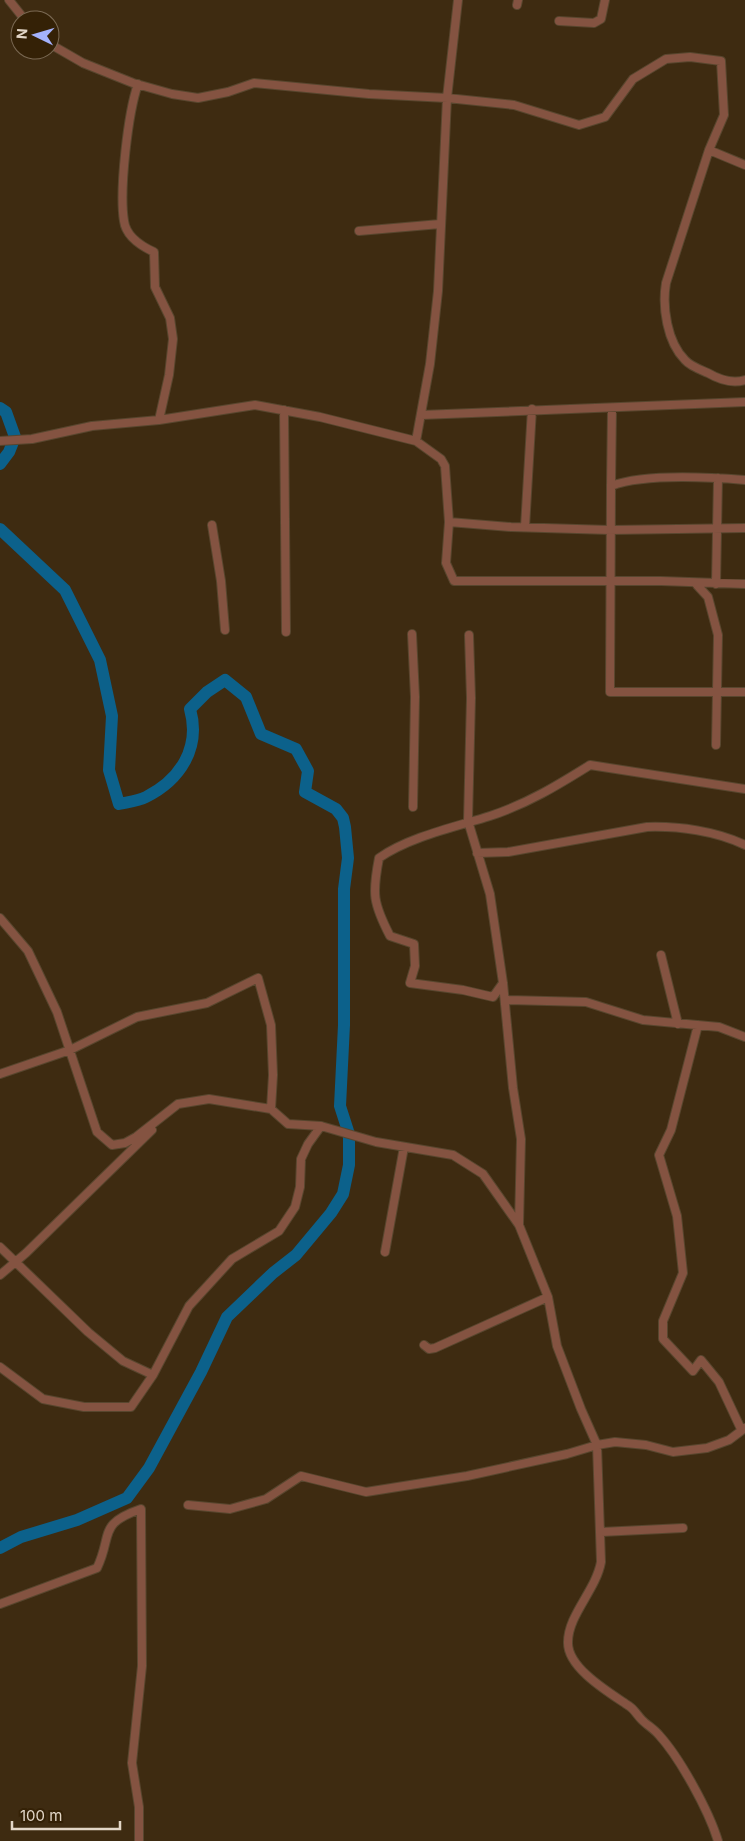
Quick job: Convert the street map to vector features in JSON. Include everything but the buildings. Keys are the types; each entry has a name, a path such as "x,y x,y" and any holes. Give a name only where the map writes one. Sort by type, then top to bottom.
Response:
{"street":[{"path":"9,0 17,10"},
{"path":"416,440 430,364 438,291 447,98 458,0"},
{"path":"559,21 594,23 600,19 605,0"},
{"path":"60,50 84,63 138,84 172,94 198,98 228,92 254,83 514,105 579,125 605,117 633,79 666,59 690,58 721,61 724,115 709,150 666,283 664,298 675,347 686,361 720,379 730,382 745,380"},
{"path":"138,84 132,101 124,176 124,222 137,244 154,252 155,287 170,318 173,339 171,359 159,420"},
{"path":"709,150 745,165"},
{"path":"359,231 440,224"},
{"path":"421,415 745,402"},
{"path":"0,441 92,426 159,420 255,405 284,410 416,440 441,459 445,466 449,522 446,563 454,581 661,581 696,584 745,584"},
{"path":"612,408 610,692 717,690 745,692"},
{"path":"284,410 286,632"},
{"path":"525,527 532,410"},
{"path":"611,486 625,481 718,478 745,480"},
{"path":"716,584 718,478"},
{"path":"449,522 610,530 745,528"},
{"path":"212,525 221,581 225,630"},
{"path":"696,584 708,597 718,635 716,745"},
{"path":"412,634 415,698 413,807"},
{"path":"469,635 471,698 468,821 490,894 503,984 513,1088 521,1139 519,1225"},
{"path":"503,984 493,997 463,990 410,983 415,966 414,944 390,936 376,910 375,881 379,858 388,852 468,821 491,816 547,792 590,765 745,789"},
{"path":"478,853 508,852 646,827 665,826 687,828 745,845"},
{"path":"0,918 28,951 57,1012 97,1132 112,1145 125,1143 136,1137 178,1104 209,1099 271,1109 288,1124 321,1126 404,1147 453,1155 472,1166 490,1182 519,1225 548,1297 557,1346 597,1445 602,1548 599,1575 572,1624 568,1644 570,1652 574,1661 584,1672 611,1694 631,1707 659,1735 695,1790 714,1828 718,1841"},
{"path":"661,955 678,1024"},
{"path":"0,1074 70,1050 137,1016 207,1003 258,978 272,1025 271,1109"},
{"path":"505,1000 586,1002 643,1020 725,1028 745,1037"},
{"path":"188,1505 230,1509 266,1499 301,1476 366,1492 466,1476 615,1442 646,1445 673,1452 699,1449 729,1440 743,1428 719,1382 700,1360 693,1371 663,1339 663,1320 683,1272 677,1216 659,1155 671,1130 698,1025"},
{"path":"0,1275 178,1104"},
{"path":"0,1367 43,1399 84,1407 131,1407 153,1375 189,1306 232,1259 279,1231 295,1208 300,1187 301,1159 308,1144 321,1126"},
{"path":"386,1252 404,1147"},
{"path":"0,1247 95,1338 122,1361 153,1375"},
{"path":"424,1345 429,1349 435,1348 548,1297"},
{"path":"0,1604 97,1568 112,1523 126,1514 141,1509 142,1666 132,1763 138,1807 139,1841"},
{"path":"601,1532 643,1532 683,1528"}],"waterway":[{"path":"0,408 6,412 15,437 9,452 0,464"},
{"path":"0,529 65,590 100,660 112,716 109,770 119,804 146,797 169,782 178,772 190,750 193,737 190,709 207,692 225,680 246,697 261,734 296,749 308,771 305,792 336,809 343,818 348,858 344,889 344,1025 340,1106 349,1134 349,1165 343,1194 331,1213 296,1255 273,1273 227,1317 201,1372 149,1468 127,1498 77,1520 21,1537 0,1548"}]}
